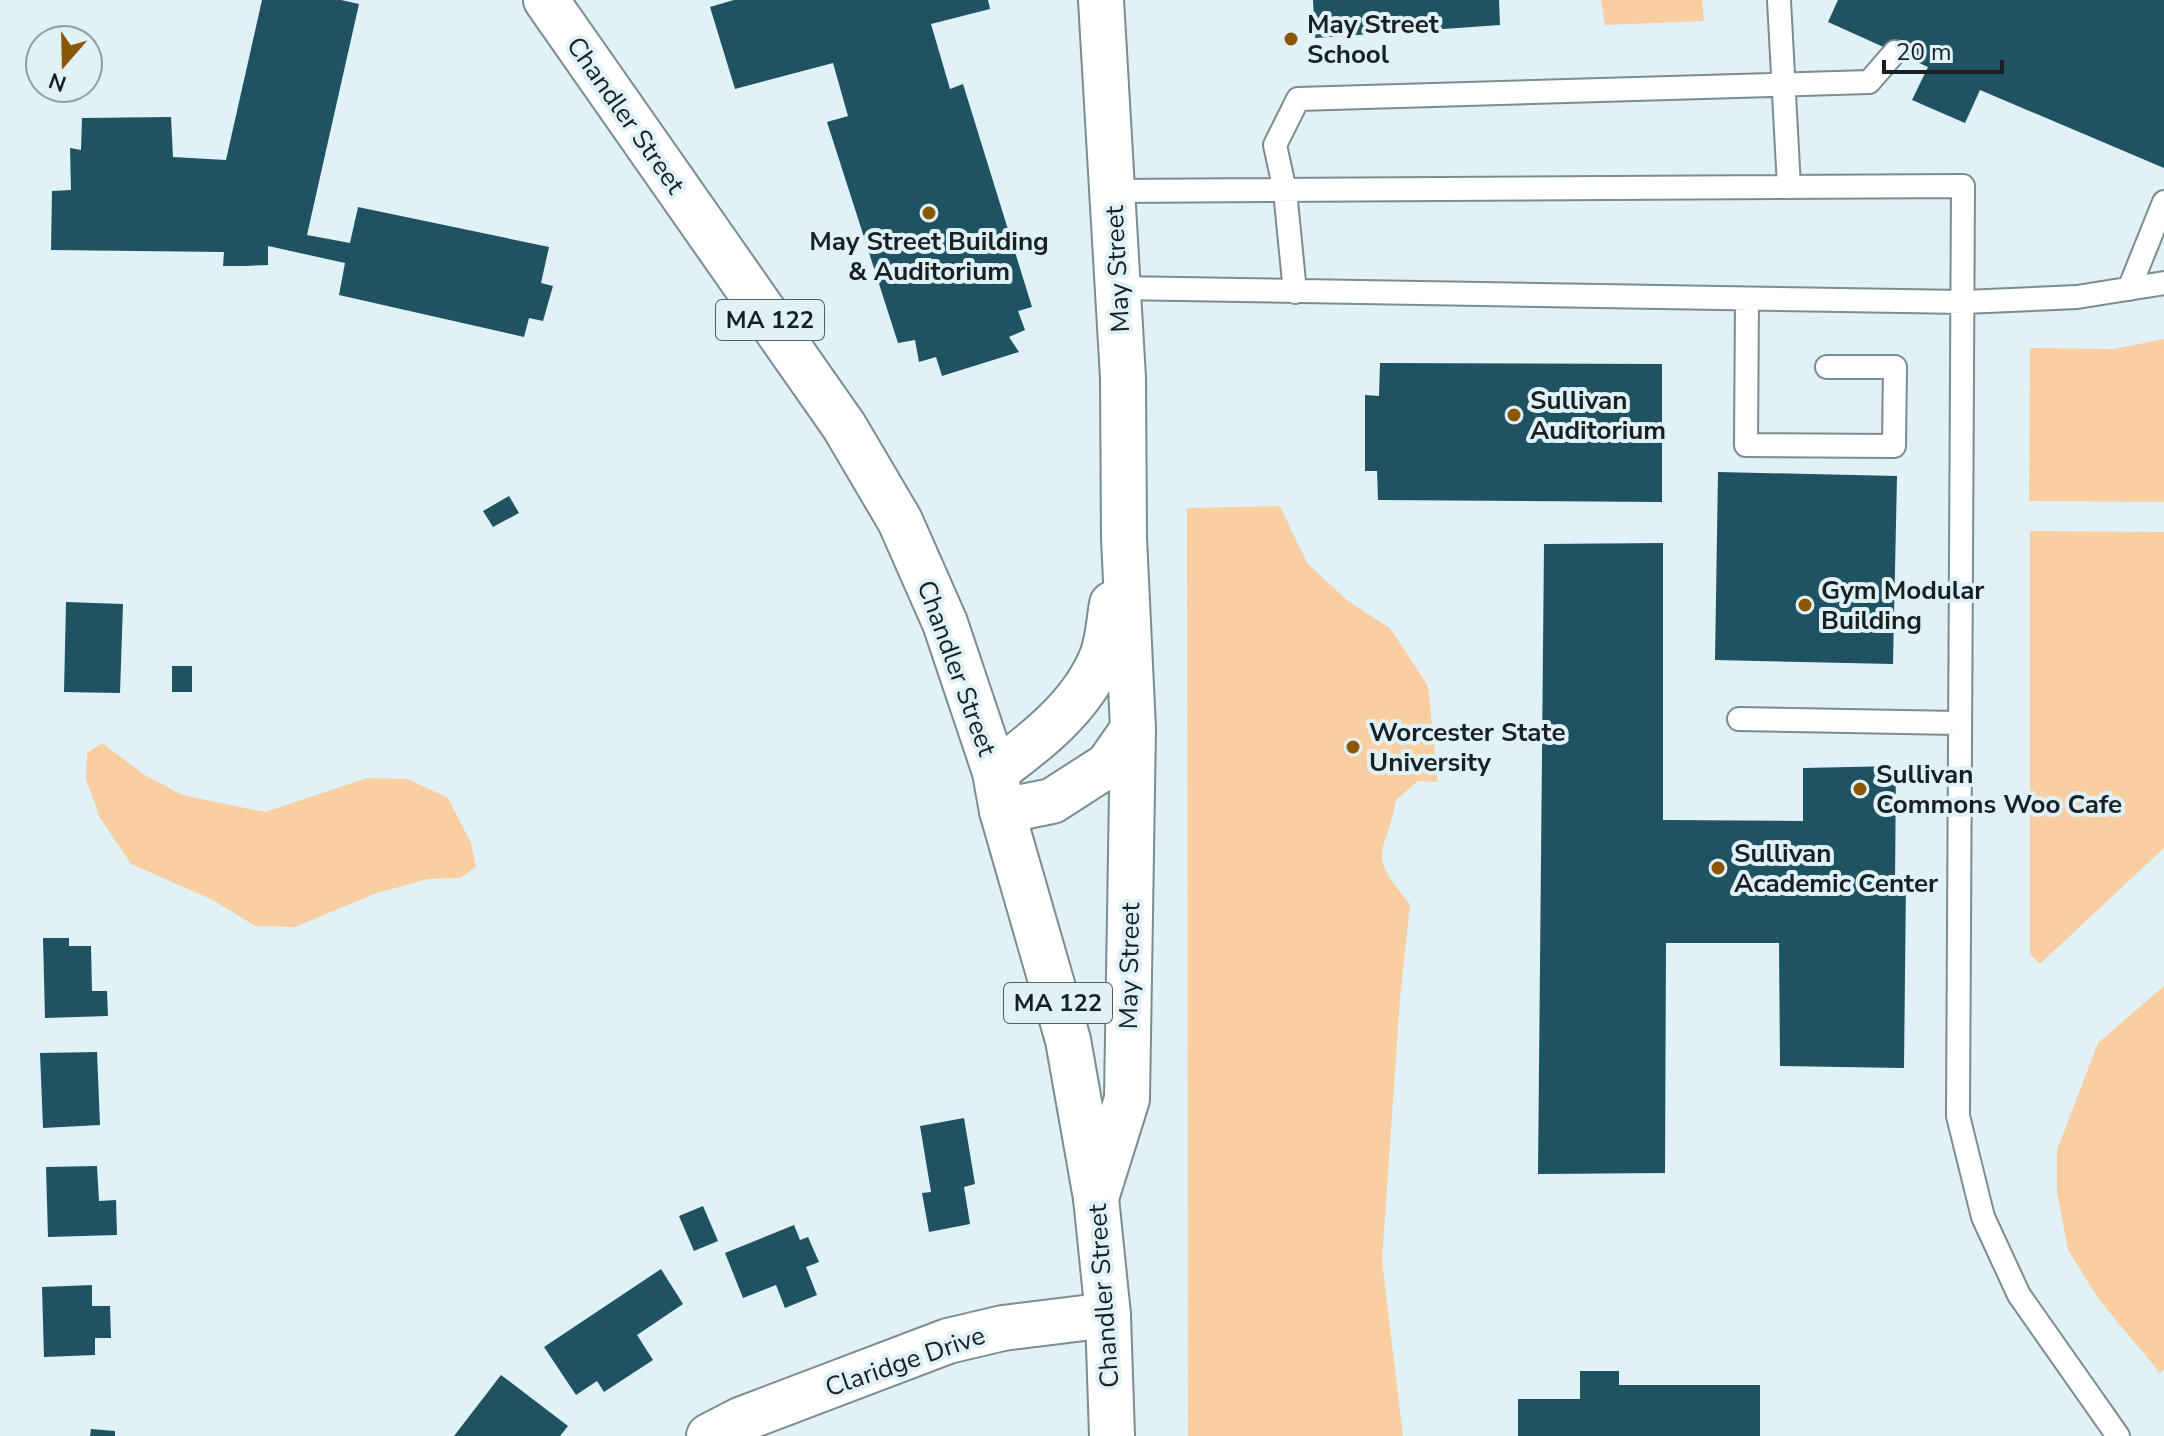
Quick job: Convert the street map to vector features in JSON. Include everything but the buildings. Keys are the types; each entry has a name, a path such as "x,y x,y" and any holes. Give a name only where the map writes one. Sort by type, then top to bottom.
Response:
{"street":[{"name":"Chandler Street","path":"546,0 844,426 900,521 945,623 999,792 1068,1040 1096,1198 1108,1315 1112,1436"},
{"name":"May Street","path":"1096,1198 1127,1099 1133,729 1124,538 1123,378 1101,0"},
{"name":"May Street","path":"999,792 1075,700 1101,658 1124,538"},
{"path":"999,792 1052,801 1108,765 1133,729"},
{"name":"Claridge Drive","path":"709,1436 740,1420 948,1341 1003,1328 1108,1315"}],"lane":[{"path":"1779,0 1789,187"},
{"path":"1295,292 1285,191 1275,145 1298,99 1785,82 1869,82 1895,52"},
{"path":"1113,191 1963,186 1958,1116 1983,1217 2019,1295 2118,1436"},
{"path":"2129,289 2164,202"},
{"path":"1118,288 1964,302 2077,297 2164,283"},
{"path":"1747,299 1746,445 1894,446 1895,367 1827,367"},
{"path":"1739,719 1958,723"}],"shaded area":[{"path":"1601,0 1702,0 1704,21 1605,25"},
{"path":"2164,339 2164,502 2029,501 2030,348 2114,349"},
{"path":"1280,506 1307,563 1348,601 1390,628 1428,686 1438,782 1418,781 1396,800 1382,854 1387,873 1410,904 1400,999 1382,1261 1403,1436 1188,1436 1187,508"},
{"path":"2030,531 2164,532 2164,848 2040,964 2030,954"},
{"path":"102,743 145,775 182,795 265,812 367,778 408,779 448,798 471,843 476,867 460,878 428,879 374,894 295,927 255,926 213,900 131,864 100,818 86,779 87,753"},
{"path":"2164,986 2164,1369 2160,1373 2100,1301 2068,1250 2057,1192 2057,1150 2098,1043"}],"place":[{"name":"May Street School","path":"1291,39"},
{"name":"May Street Building & Auditorium","path":"929,213"},
{"name":"Sullivan Auditorium","path":"1514,415"},
{"name":"Gym Modular Building","path":"1805,605"},
{"name":"Worcester State University","path":"1353,747"},
{"name":"Sullivan Commons Woo Cafe","path":"1860,789"},
{"name":"Sullivan Academic Center","path":"1718,868"}]}
